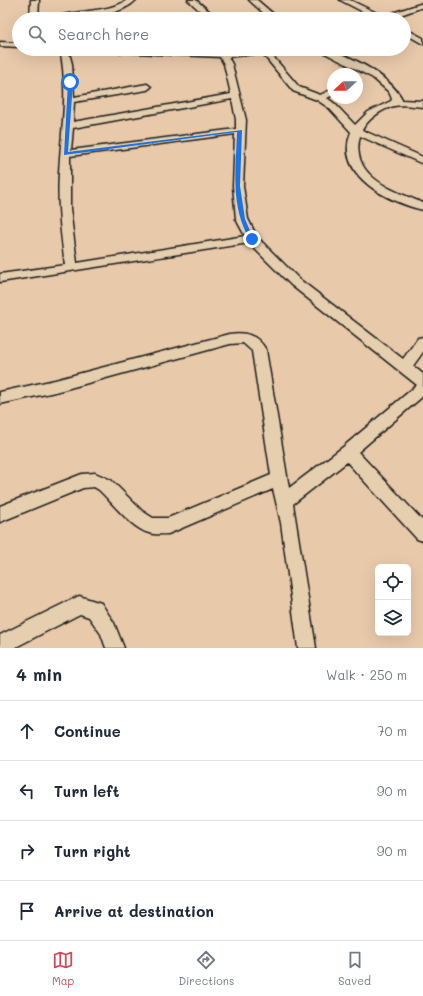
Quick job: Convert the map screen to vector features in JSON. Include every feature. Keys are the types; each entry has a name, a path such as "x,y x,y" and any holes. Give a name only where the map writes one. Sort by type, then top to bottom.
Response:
{"street":[{"path":"34,12 35,0"},
{"path":"97,12 123,6 132,0"},
{"path":"192,0 206,12"},
{"path":"254,0 267,12"},
{"path":"344,0 368,12"},
{"path":"402,12 423,5"},
{"path":"411,34 423,42"},
{"path":"0,44 12,45"},
{"path":"66,56 68,64 70,100 65,154 66,227 72,268"},
{"path":"224,56 228,64 241,120 238,186 242,219 252,239 295,282 423,382"},
{"path":"267,56 296,89 320,98 338,111 356,131 423,161"},
{"path":"334,56 367,76 386,84 395,92 397,98 394,103"},
{"path":"70,100 147,87"},
{"path":"320,98 327,95"},
{"path":"67,126 236,96"},
{"path":"423,114 419,104 394,103 365,118 356,131 353,140 353,159 359,173 374,184 423,207"},
{"path":"65,154 240,131"},
{"path":"0,278 252,239"},
{"path":"0,398 55,386 230,339 242,337 248,338 259,350 279,479 285,500 306,648"},
{"path":"405,367 423,342"},
{"path":"285,500 348,452 423,388"},
{"path":"348,452 423,533"},
{"path":"0,514 82,481 95,480 106,485 136,516 150,526 168,526 279,479"},
{"path":"0,645 79,605 95,609 108,629 115,648"}],"route":[{"path":"70,82 70,100 65,154 240,131 238,151 238,186 242,219 252,239"}]}
